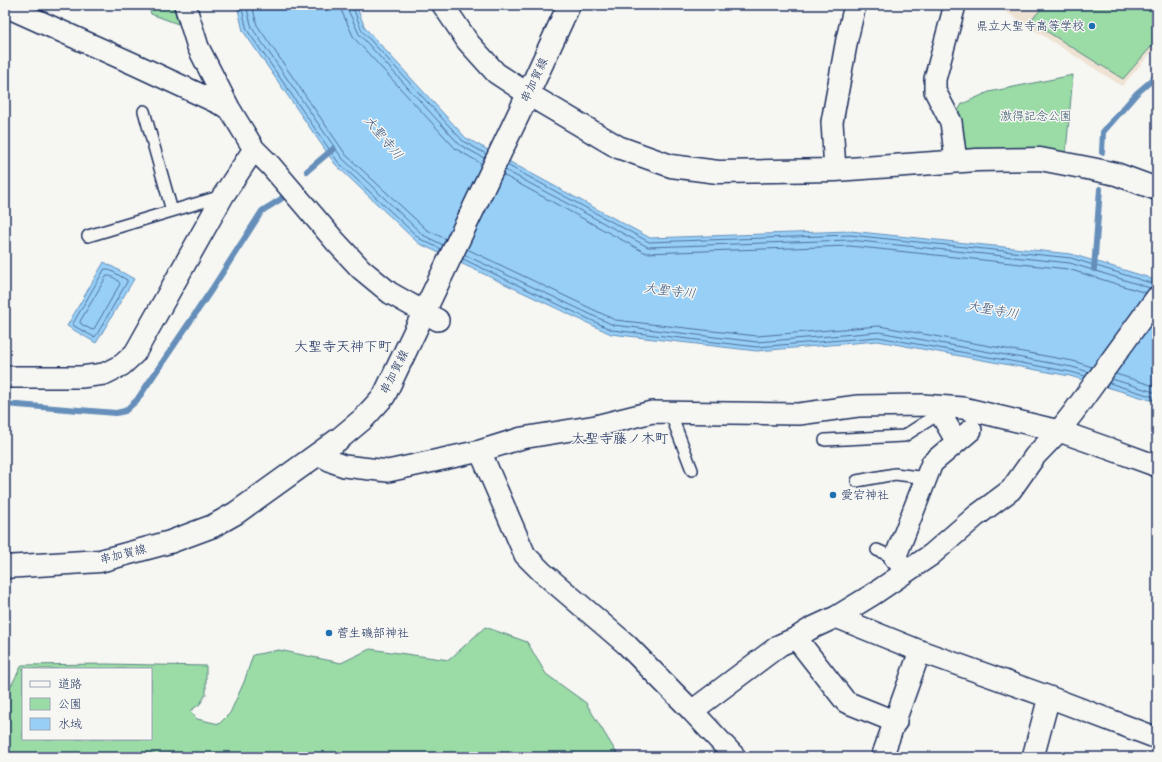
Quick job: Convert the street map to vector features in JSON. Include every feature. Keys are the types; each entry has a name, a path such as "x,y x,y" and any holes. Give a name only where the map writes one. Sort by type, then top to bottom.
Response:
{"main road":[{"name":"串加賀線","path":"5,567 100,561 170,542 213,526 236,513 339,439 363,419 384,396 430,310 569,5"},
{"path":"525,101 618,147 671,166 718,172 835,170 956,161 1040,159 1116,174 1157,189"}],"street":[{"path":"185,5 198,47 228,108 254,149 271,166 361,269 390,293 408,304 430,310"},
{"path":"442,5 468,42 496,73 525,101"},
{"path":"835,170 832,122 847,39 855,5"},
{"path":"955,5 934,80 935,91 951,122 956,161"},
{"path":"5,6 228,108"},
{"path":"5,377 81,377 104,374 122,365 135,353 222,196 254,149"},
{"path":"893,560 931,555 976,516 1011,490 1035,456 1059,431 1073,413 1157,297"},
{"path":"318,454 344,466 388,471 480,451 522,438 596,426 652,412 799,414 858,406 922,405 939,410 963,408 1059,431 1157,466"},
{"path":"692,711 780,645 836,617 872,595 893,560 932,463 964,436 939,410"},
{"path":"480,451 525,556 626,644 735,757"},
{"path":"836,617 920,651 1049,697 1157,738"},
{"path":"796,638 846,702 896,722"},
{"path":"882,757 896,722 920,651"},
{"path":"1033,757 1049,697"}],"lane":[{"path":"144,111 172,211"},
{"path":"88,236 222,196"},
{"path":"825,440 904,436 939,410"},
{"path":"670,412 692,470"},
{"path":"857,481 895,474 926,478"}],"shaded area":[{"name":"県立大聖寺高等学校","path":"995,5 1157,5 1157,46 1122,86"}],"green space":[{"path":"148,5 173,5 178,24 151,14"},
{"name":"県立大聖寺高等学校","path":"1045,5 1157,5 1157,40 1123,79 1030,21"},
{"name":"激得記念公園","path":"1073,75 1066,152 1015,148 962,149 956,114 962,104 989,92"},
{"path":"485,627 527,642 546,674 586,703 616,752 621,757 5,757 5,697 22,665 107,664 206,666 206,694 200,704 190,711 197,719 219,724 230,713 244,682 253,655 279,650 341,663 370,649 449,660"}],"water":[{"name":"大聖寺川","path":"237,5 356,5 365,28 466,138 650,238 850,231 1071,254 1147,277 1157,282 1157,402 1070,376 878,341 757,351 611,334 418,243 335,164 243,31"},
{"path":"104,262 134,279 96,343 67,326"}],"waterway":[{"path":"1102,152 1103,132 1137,93 1157,76"},
{"path":"307,171 333,149"},
{"path":"1094,269 1100,189"},
{"path":"5,404 116,413 125,411 137,400 212,289 262,211 281,199 286,193"}],"place":[{"name":"県立大聖寺高等学校","path":"1092,26"},
{"name":"愛宕神社","path":"833,495"},
{"name":"菅生磯部神社","path":"329,633"}],"district":[{"name":"大聖寺天神下町","path":"343,346"},
{"name":"大聖寺藤ノ木町","path":"620,438"}]}
